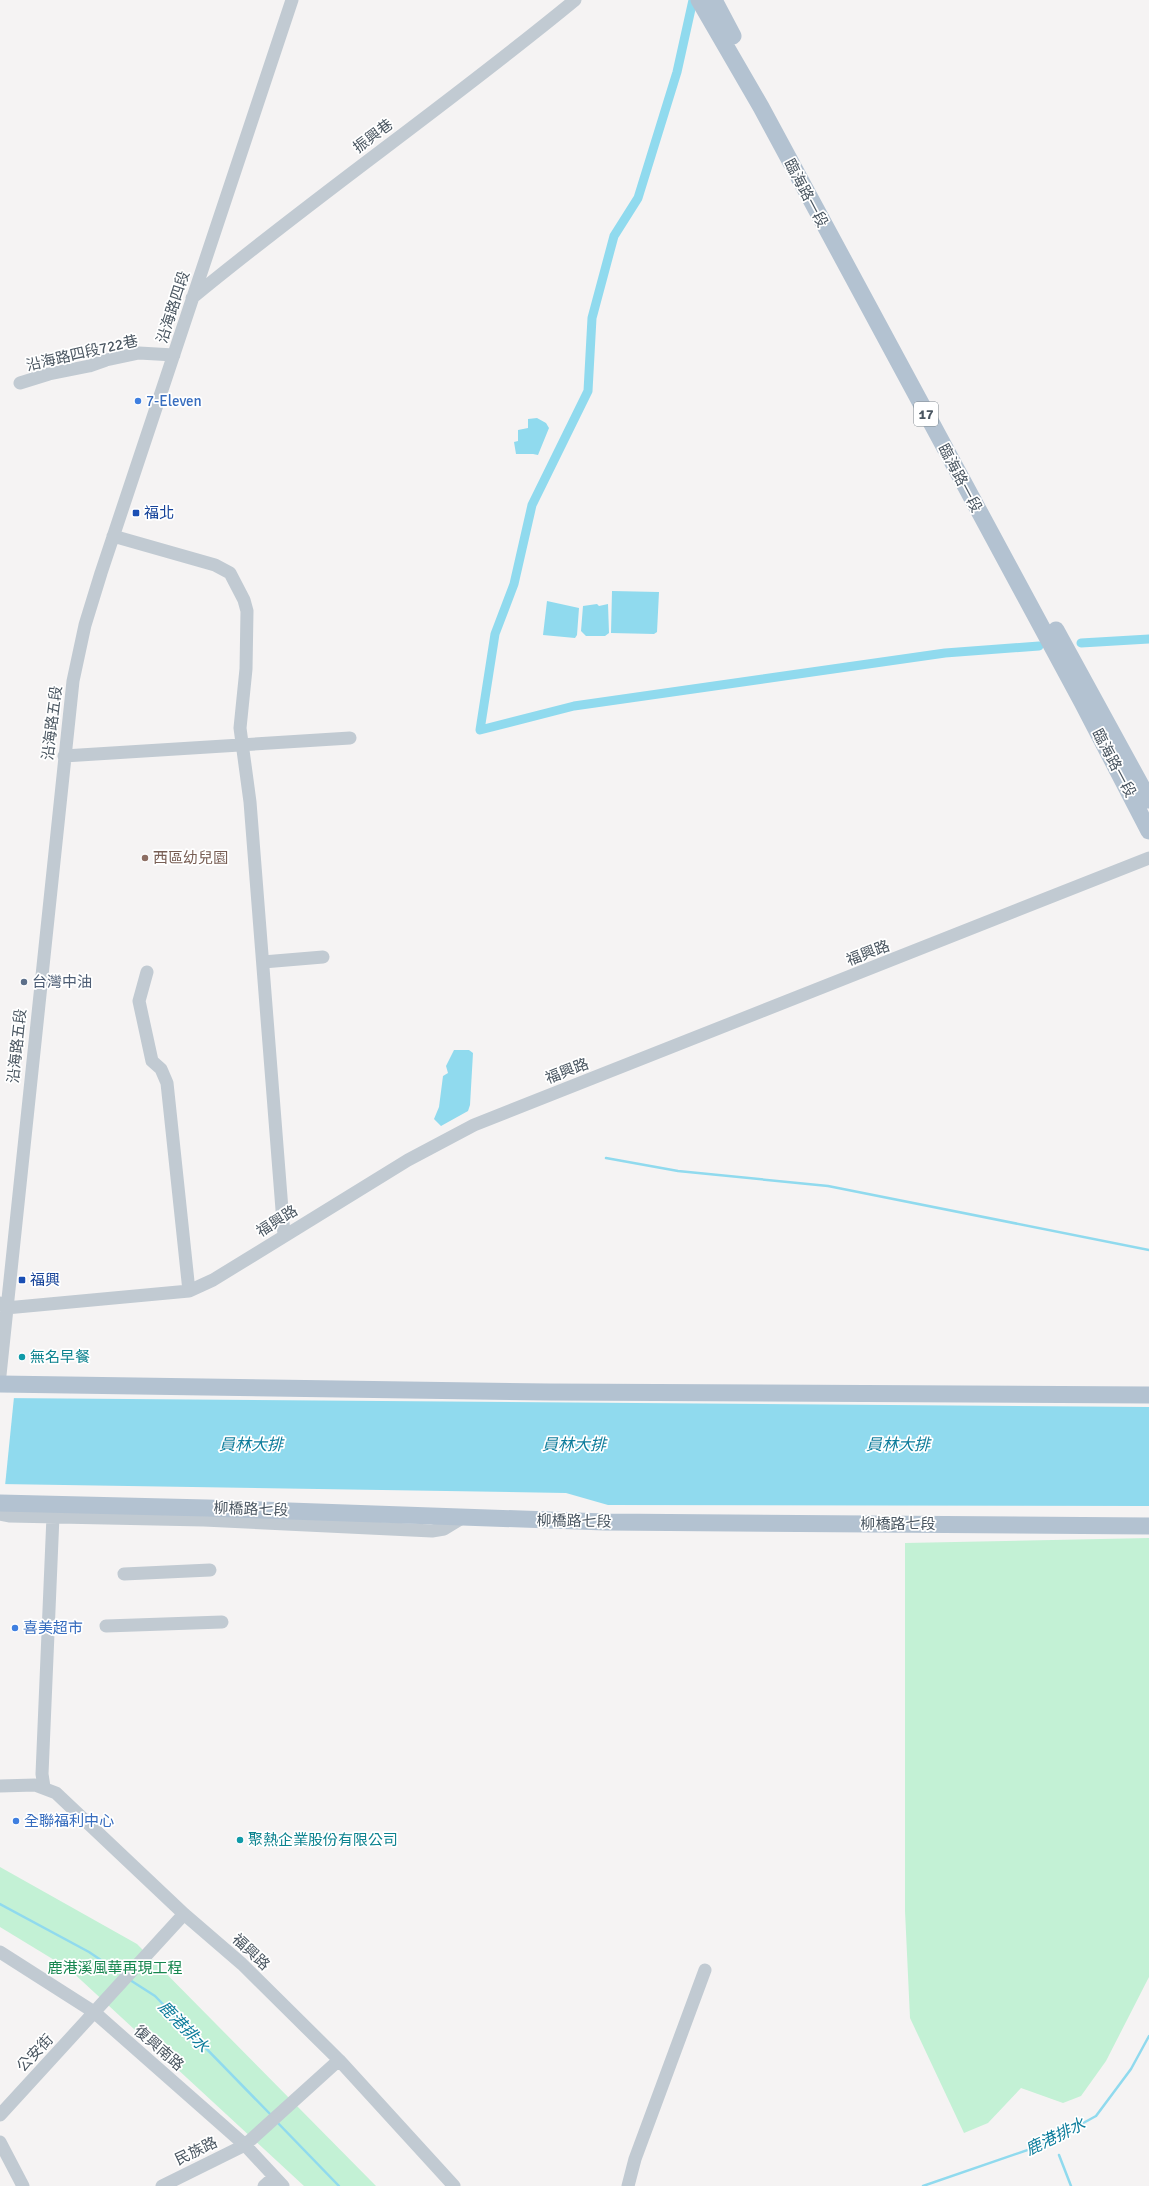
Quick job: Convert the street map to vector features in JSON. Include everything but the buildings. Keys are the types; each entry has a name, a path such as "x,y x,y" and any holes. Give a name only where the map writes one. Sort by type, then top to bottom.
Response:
{"main road":[{"name":"臨海路一段","path":"699,0 768,121 1149,831"},
{"name":"臨海路一段","path":"714,0 1149,800"},
{"path":"0,1384 549,1392 1149,1395"},
{"name":"柳橋路七段","path":"0,1503 207,1508 462,1518 621,1522 1149,1526"}],"street":[{"name":"沿海路四段","path":"85,625 113,536 292,0"},
{"name":"振興巷","path":"192,298 238,260 514,50 575,0"},
{"name":"沿海路四段722巷","path":"20,383 49,374 89,366 106,360 139,353 174,355"},
{"path":"113,536 215,565 230,573 244,600 247,611 246,669 240,728 241,745 250,802 284,1235"},
{"name":"沿海路五段","path":"0,1376 3,1305 10,1291 64,756 73,681 85,625"},
{"path":"64,756 350,738"},
{"name":"福興路","path":"3,1305 189,1291 212,1280 408,1160 474,1125 1149,858"},
{"path":"263,962 323,958"},
{"path":"147,972 139,1001 152,1061 161,1069 167,1083 189,1291"},
{"path":"0,1514 10,1516 204,1520 432,1531 444,1530 462,1518"},
{"path":"44,1787 42,1760 53,1516"},
{"path":"124,1574 210,1570"},
{"path":"106,1626 222,1622"},
{"name":"福興路","path":"0,1786 35,1785 44,1787 56,1793 184,1914 242,1964 339,2060 454,2186"},
{"name":"公安街","path":"0,2115 184,1914"},
{"name":"復興南路","path":"0,1952 94,2012 245,2145 274,2183"},
{"path":"628,2186 635,2160 705,1970"},
{"name":"民族路","path":"162,2186 245,2145 339,2060"},
{"path":"0,2142 23,2186"}],"green space":[{"path":"1149,1538 1149,1977 1106,2061 1081,2096 1063,2103 1021,2088 988,2123 964,2133 910,2018 905,1911 905,1543"},
{"name":"鹿港溪風華再現工程","path":"0,1867 137,1944 376,2186 304,2186 69,1969 0,1927"}],"water":[{"path":"537,418 546,423 549,428 538,455 516,454 514,442 518,441 518,430 528,428 528,419"},
{"path":"612,591 659,592 657,632 654,634 611,633"},
{"path":"547,601 579,608 577,635 575,638 543,635"},
{"path":"597,604 599,606 608,604 609,633 605,636 586,636 581,631 583,606"},
{"path":"454,1050 469,1050 473,1053 470,1105 468,1111 441,1126 434,1119 439,1107 443,1076 448,1073 446,1066"},
{"name":"員林大排","path":"0,1398 1149,1407 1149,1506 608,1505 566,1493 0,1484"}],"pier":[{"path":"0,1396 14,1397 5,1486 0,1486"}],"waterway":[{"path":"693,0 677,72 638,198 614,236 592,318 588,391 532,505 514,584 495,634 480,730 574,706 945,653 1039,646"},
{"path":"1081,643 1149,639"},
{"path":"606,1158 678,1171 828,1186 1149,1250"},
{"name":"鹿港排水","path":"0,1904 89,1952 123,1975"},
{"name":"鹿港排水","path":"130,1980 155,1996 272,2116"},
{"name":"鹿港排水","path":"923,2186 1045,2144 1096,2116 1131,2069 1149,2036"},
{"name":"鹿港排水","path":"276,2121 339,2186"},
{"path":"1059,2155 1071,2186"}],"place":[{"name":"7-Eleven","path":"138,401"},
{"name":"福北","path":"136,513"},
{"name":"西區幼兒園","path":"145,858"},
{"name":"台灣中油","path":"24,982"},
{"name":"福興","path":"22,1280"},
{"name":"無名早餐","path":"22,1357"},
{"name":"喜美超市","path":"15,1628"},
{"name":"全聯福利中心","path":"16,1821"},
{"name":"聚熱企業股份有限公司","path":"240,1840"}]}
